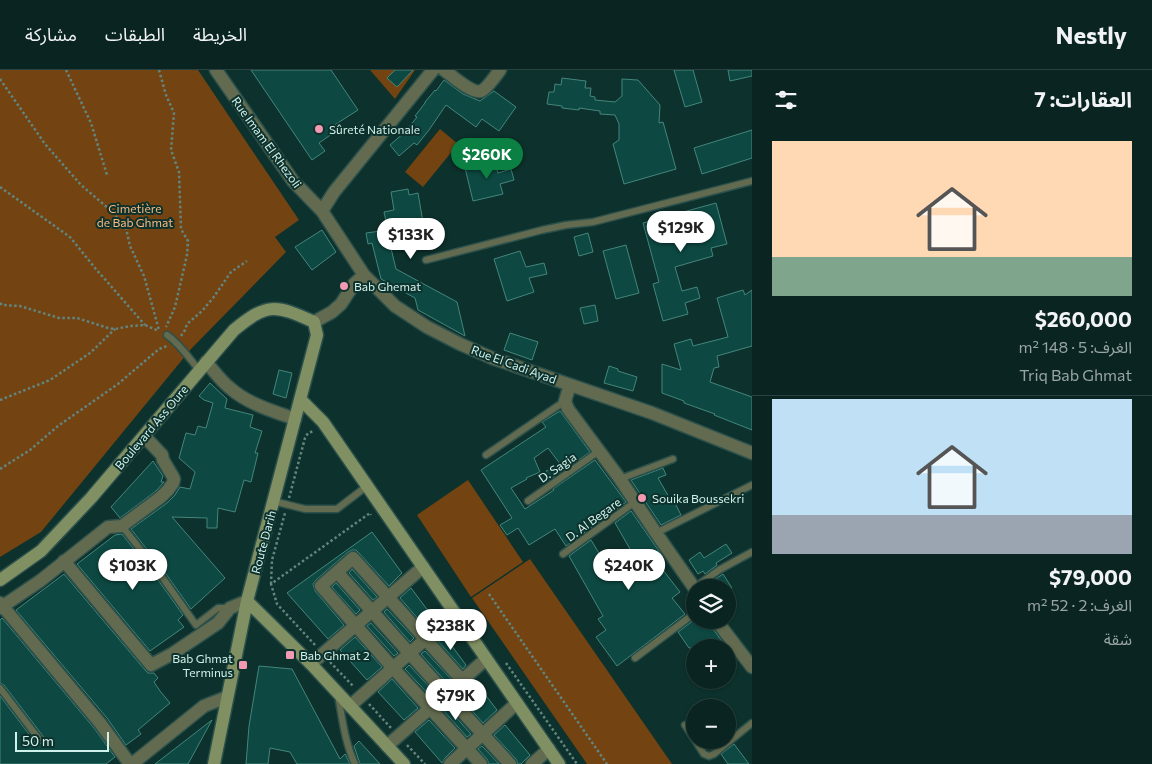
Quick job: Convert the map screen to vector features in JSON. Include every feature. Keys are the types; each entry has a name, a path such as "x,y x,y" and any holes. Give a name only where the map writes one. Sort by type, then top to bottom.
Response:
{"street":[{"name":"Rue Imam El Rhezoli","path":"216,70 293,181 322,211"},
{"path":"322,211 334,192 432,70"},
{"path":"444,70 471,90 478,92 484,89 500,70"},
{"name":"Rue El Cadi Ayad","path":"322,211 364,275 395,306 427,327 492,358 652,413 752,453"},
{"path":"314,322 332,312 336,298 344,286 354,284 364,275"},
{"name":"Boulevard Ass Oure","path":"0,580 40,550 91,498 234,330 250,317 265,310 278,309 291,312 314,322"},
{"name":"Route Darih","path":"214,764 247,601 317,335 314,322"},
{"path":"203,366 240,395 272,411 295,419"},
{"path":"570,385 565,401 568,409 620,479 687,579"},
{"path":"300,399 323,422 362,490 423,567 559,764"},
{"path":"144,436 162,455 174,479 173,483 161,497 122,526 108,527 40,580 1,606 100,723 131,764 204,706 227,697"},
{"path":"462,680 353,558 321,586 393,668 482,764"},
{"path":"64,561 152,665 218,623 230,608 247,601 311,664 404,764"},
{"path":"311,664 423,567"},
{"path":"337,572 510,764"},
{"path":"350,706 455,613"},
{"path":"723,629 752,667"},
{"path":"387,746 486,659"},
{"path":"450,764 517,703"},
{"path":"532,764 549,750"}],"lane":[{"path":"426,260 542,230 593,222 752,181"},
{"path":"167,335 203,366"},
{"path":"486,455 565,401"},
{"name":"D. Sagia","path":"528,501 599,451"},
{"path":"620,479 673,459"},
{"path":"656,533 752,485"},
{"path":"274,500 305,509 337,509 362,490"},
{"name":"D. Al Begare","path":"564,554 635,502"},
{"path":"122,526 162,577 196,625 218,608 230,608"},
{"path":"707,579 719,570 752,552"},
{"path":"635,658 686,620"},
{"path":"0,688 39,739"},
{"path":"337,692 346,737 355,764"},
{"path":"685,724 704,754 708,756 714,754 752,723"}],"path":[{"path":"66,70 91,123 107,176"},
{"path":"1,304 20,306 59,318 77,318 108,328 115,329 145,325 163,333 175,307 187,254 188,241 181,229 179,172 171,150 174,112 166,95 160,70"},
{"path":"0,78 45,144 81,185 109,209 126,228 130,246 144,276 160,331"},
{"path":"0,187 70,237 145,325"},
{"path":"0,469 30,450 58,426 118,384 159,349 176,342 187,324 213,298 230,272 247,261"},
{"path":"0,400 50,380 90,353 115,329"},
{"path":"271,584 272,560 305,438 308,432 315,431 320,436"},
{"path":"362,490 370,513"},
{"path":"488,594 607,764"}],"green space":[{"name":"Cimetière de Bab Ghmat","path":"0,70 198,70 299,220 275,237 286,252 191,349 41,532 0,557"},
{"path":"370,70 415,70 395,99"},
{"path":"440,129 458,144 423,187 405,172"},
{"path":"468,480 523,562 471,597 417,515"},
{"path":"530,559 672,764 587,764 472,598"}],"building":[{"path":"251,70 331,70 358,110 333,126 336,131 319,143 325,151 312,160"},
{"path":"395,70 413,70 397,87 387,78"},
{"path":"674,70 693,70 702,102 685,107"},
{"path":"728,70 752,70 752,76 730,81"},
{"path":"562,78 586,81 585,88 591,88 590,96 595,97 595,100 615,102 622,96 622,79 638,80 660,105 659,123 663,122 676,169 624,184 613,144 619,140 619,124 615,115 600,114 600,111 579,108 579,110 562,108 562,106 547,104 549,92 554,92 555,84 561,85"},
{"path":"444,80 463,94 480,101 494,91 516,107 499,131 482,119 476,127 446,105 417,145 414,143 399,156 390,145 405,132 417,117 415,116 425,102"},
{"path":"752,130 752,158 702,174 694,148"},
{"path":"495,161 498,173 511,169 514,180 500,184 503,194 473,201 465,168"},
{"path":"408,189 409,195 418,193 425,234 389,240 396,269 457,302 465,336 418,310 415,298 381,279 372,243 368,244 366,233 388,230 384,212 394,210 391,192"},
{"path":"716,203 727,244 711,248 713,256 675,267 682,291 697,287 700,298 685,303 688,314 663,321 653,284 659,282 643,223"},
{"path":"322,230 336,252 312,270 295,247"},
{"path":"588,233 593,252 579,256 574,237"},
{"path":"626,245 639,293 616,299 603,251"},
{"path":"520,251 526,267 544,263 547,274 529,278 534,292 507,301 494,259"},
{"path":"743,290 745,295 752,290 752,346 717,356 719,367 714,368 710,382 752,397 752,430 662,393 662,364 681,370 674,344 691,339 693,346 728,337 717,298"},
{"path":"595,305 598,321 584,324 580,308"},
{"path":"510,333 538,342 532,360 504,350"},
{"path":"609,366 637,377 633,391 604,383"},
{"path":"279,370 292,373 286,398 273,394"},
{"path":"210,383 227,399 225,408 253,415 250,427 262,431 255,453 258,453 251,482 244,480 235,512 218,508 217,528 207,528 207,518 172,517 225,578 191,609 131,529 167,503 180,487 190,489 195,472 179,458 186,433 195,435 198,426 206,428 213,403 199,396"},
{"path":"560,411 590,452 549,480 546,471 561,465 548,448 534,458 540,472 526,478 511,488 525,509 595,460 626,502 566,546 555,529 529,545 518,528 507,535 500,525 512,518 481,470 546,427 542,422"},
{"path":"153,461 163,476 161,482 164,482 156,491 120,518 111,507"},
{"path":"663,468 666,475 658,478 681,515 661,525 631,480"},
{"path":"631,511 663,557 656,561 680,592 672,598 685,614 617,666 596,637 606,630 598,619 603,616 569,556 591,540 605,563 630,549 615,523"},
{"path":"372,532 402,573 389,586 356,550 352,550 316,580 313,584 315,591 344,625 328,639 287,593"},
{"path":"122,534 183,615 178,620 184,627 150,651 77,564 115,535"},
{"path":"726,544 732,553 716,563 717,565 705,574 703,571 698,574 689,560 700,552 704,558"},
{"path":"352,569 377,597 373,600 349,573"},
{"path":"64,574 145,670 148,673 154,673 158,678 154,682 170,703 138,730 141,734 126,745 107,718 16,610"},
{"path":"723,574 726,579 716,579"},
{"path":"336,583 360,610 356,614 332,587"},
{"path":"411,588 435,620 426,628 400,598"},
{"path":"387,609 414,638 410,642 384,612"},
{"path":"2,618 94,728 115,757 106,764 0,764 0,696 35,742 40,744 44,739 4,685 0,683 0,620"},
{"path":"371,623 398,653 394,656 367,626"},
{"path":"686,626 686,629 713,629 720,639 686,639 686,644 678,632"},
{"path":"443,634 466,665 463,669 437,640"},
{"path":"355,637 382,667 367,680 340,650"},
{"path":"425,651 451,679 447,683 421,654"},
{"path":"409,665 435,693 431,697 405,669"},
{"path":"259,666 292,669 340,759 345,754 350,764 297,764 290,752 270,748 268,764 246,764 249,726"},
{"path":"392,679 418,708 404,720 378,692"},
{"path":"474,680 497,710 483,723 458,695"},
{"path":"445,705 471,734 467,737 442,709"},
{"path":"212,720 188,764 155,764"},
{"path":"429,720 455,748 442,763 415,732"},
{"path":"505,725 530,755 521,764 518,764 516,759 494,735"},
{"path":"359,741 380,764 360,764 354,746"},
{"path":"482,746 499,764 489,764 478,749"},
{"path":"736,747 749,764 728,764 721,754 728,749 736,749"}],"place":[{"name":"Sûreté Nationale","path":"319,129"},
{"name":"Bab Ghemat","path":"344,286"},
{"name":"Souika Boussekri","path":"642,498"},
{"name":"Bab Ghmat 2","path":"290,655"},
{"name":"Bab Ghmat Terminus","path":"243,665"}]}
